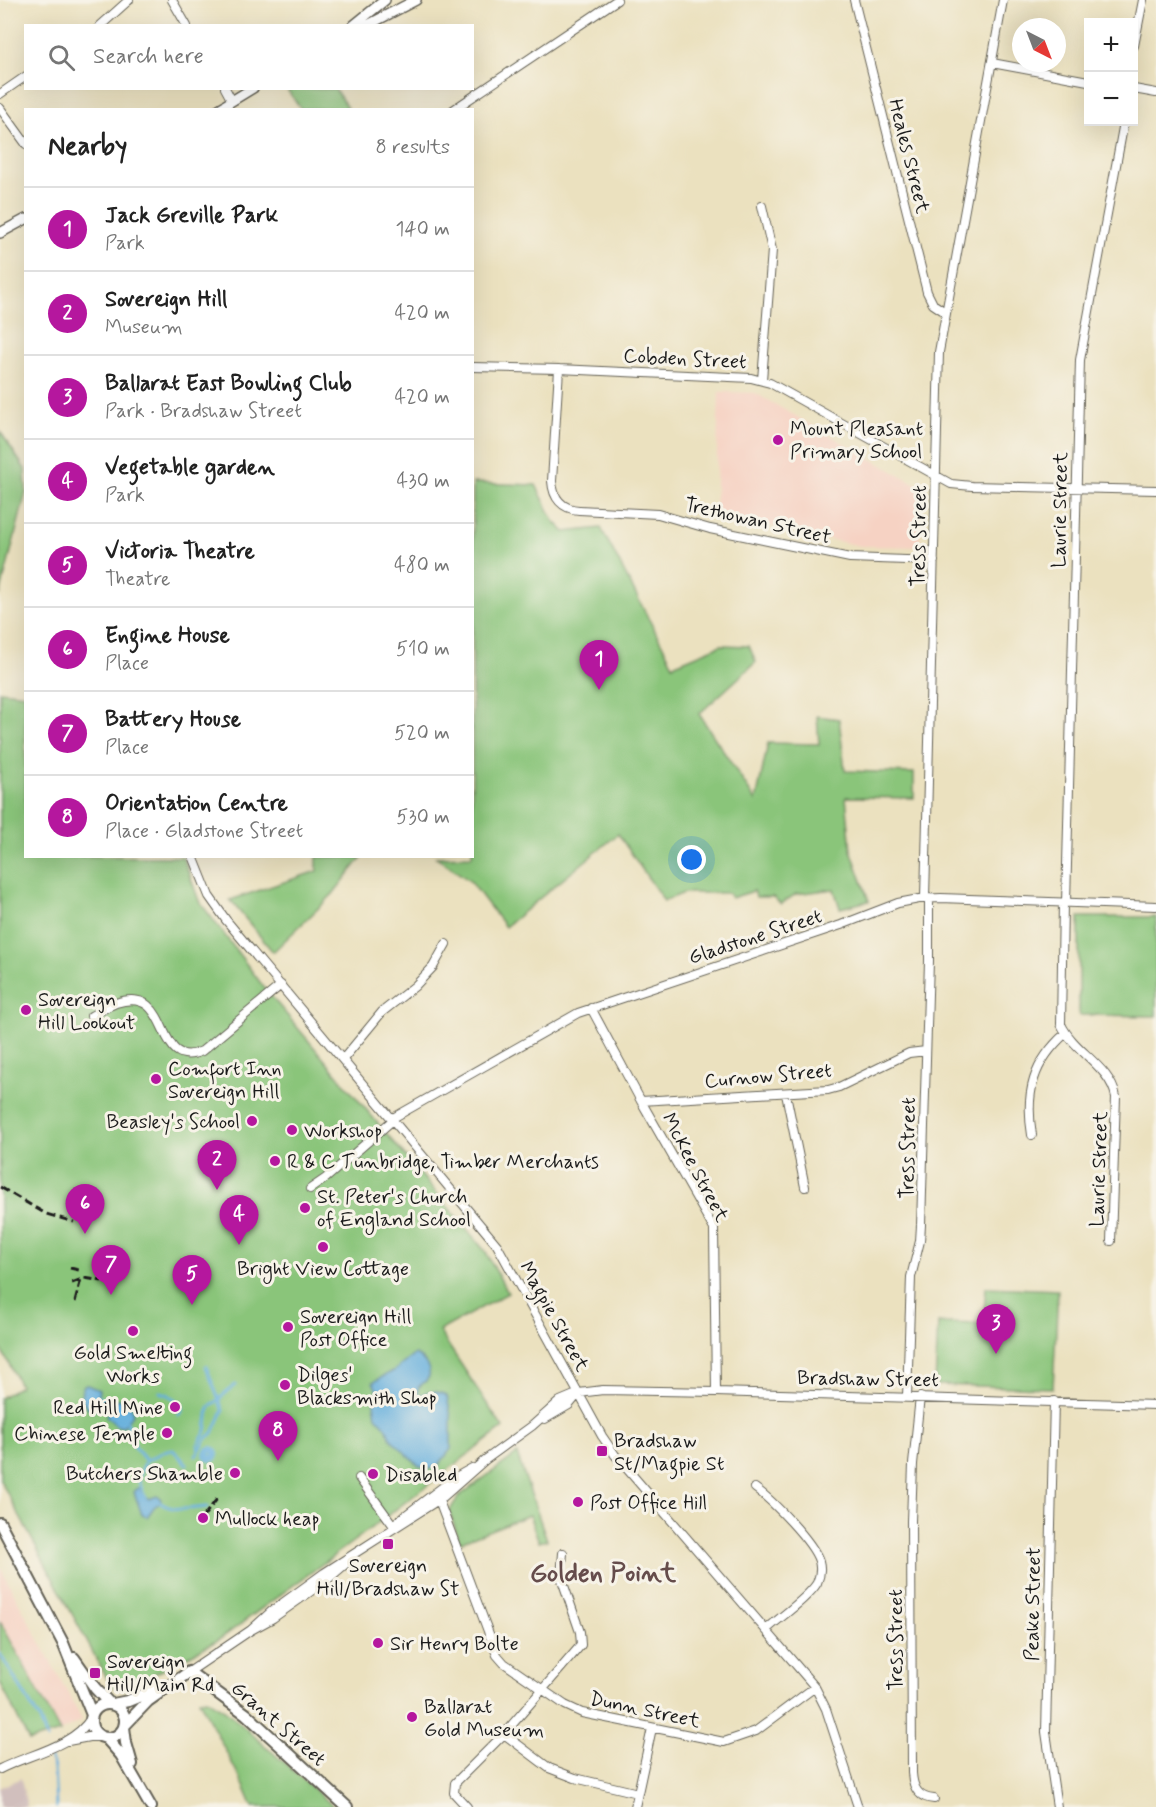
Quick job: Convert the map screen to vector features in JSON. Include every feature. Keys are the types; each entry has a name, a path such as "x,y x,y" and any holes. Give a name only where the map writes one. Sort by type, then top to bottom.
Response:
{"main road":[{"path":"0,1523 63,1643 92,1717 94,1730 119,1751 151,1807"},
{"path":"63,1643 88,1679 111,1704 123,1711 128,1754 141,1787"},
{"path":"92,1717 99,1706 131,1700 187,1674"},
{"path":"105,1738 117,1736 141,1706 187,1674"},
{"name":"Grant Street","path":"187,1674 246,1714 347,1807"}],"street":[{"path":"102,24 129,0"},
{"path":"172,0 186,24"},
{"path":"356,24 386,0 393,12"},
{"path":"370,24 416,0"},
{"path":"456,108 617,0"},
{"name":"Heales Street","path":"854,0 927,292 933,304 945,312"},
{"name":"Tress Street","path":"907,1397 911,1277 920,1240 921,1225 929,961 927,898 939,352 1003,0"},
{"path":"1138,26 1143,0"},
{"path":"992,63 1084,80"},
{"path":"0,94 24,77"},
{"path":"226,90 232,101"},
{"path":"220,108 250,90"},
{"path":"1138,90 1156,93"},
{"path":"0,108 24,141"},
{"name":"Laurie Street","path":"1112,1240 1116,1093 1108,1078 1066,1033 1060,1017 1081,351 1123,126"},
{"path":"762,206 772,250 762,380"},
{"path":"0,233 24,220"},
{"name":"Cobden Street","path":"474,367 736,376 762,380 948,482 963,486 1156,490"},
{"name":"Trethowan Street","path":"559,369 552,487 558,501 564,506 573,510 658,514 710,529 850,558 934,561"},
{"name":"Magpie Street","path":"194,858 209,896 217,909 344,1058 497,1245 602,1436 615,1455 815,1687 824,1704 858,1807"},
{"name":"Gladstone Street","path":"310,1189 326,1178 393,1118 562,1021 591,1008 832,928 892,905 927,898 1156,906"},
{"path":"344,1058 389,1005 415,986 433,968 446,944"},
{"path":"91,1016 116,1003 131,1000 142,1002 152,1008 156,1014 170,1044 181,1052 196,1054 281,985"},
{"name":"McKee Street","path":"591,1008 714,1229 716,1392"},
{"path":"1032,1135 1031,1093 1037,1069 1048,1051 1066,1033"},
{"name":"Curnow Street","path":"641,1101 786,1094 833,1089 909,1053 926,1051"},
{"path":"786,1094 805,1187"},
{"name":"Bradshaw Street","path":"579,1393 603,1390 716,1392 1156,1405"},
{"path":"187,1674 251,1630 273,1618 308,1589 332,1576 361,1550 437,1496 456,1477 485,1460 532,1426 568,1405 579,1393"},
{"name":"Tress Street","path":"920,1397 913,1464 911,1521 912,1773 918,1794 934,1799"},
{"name":"Peake Street","path":"1054,1401 1046,1731 1057,1807"},
{"path":"359,1478 393,1525"},
{"path":"756,1488 774,1502 813,1550 819,1560 820,1574 811,1590 766,1630"},
{"path":"380,1537 393,1525 437,1496"},
{"name":"Dunn Street","path":"437,1496 497,1655 504,1663 570,1707 582,1713 729,1742 756,1731 815,1687"},
{"path":"468,1807 455,1795 453,1788 458,1779 504,1734 577,1651 581,1643 580,1632 561,1577 563,1553"},
{"path":"1,1766 58,1744 77,1733 92,1717"},
{"path":"635,1807 652,1728"},
{"path":"504,1734 537,1761 556,1771 638,1793"},
{"path":"58,1744 89,1737 105,1738"}],"shaded area":[{"name":"Mount Pleasant Primary School","path":"719,392 755,393 921,487 920,547 860,546 715,514"},
{"path":"0,1567 82,1720 60,1732 0,1621"},
{"path":"21,1778 27,1807 0,1807 0,1788"}],"green space":[{"path":"336,90 347,108 300,108 288,91"},
{"path":"0,431 24,467 24,500 0,595"},
{"path":"474,483 536,485 554,521 565,532 601,528 673,665 721,645 749,646 756,662 699,714 756,801 768,743 819,744 817,716 839,719 845,771 914,773 914,798 846,797 851,850 869,901 840,908 834,889 796,894 781,904 773,897 756,897 754,891 731,898 728,893 684,893 664,901 618,834 505,927 471,882 437,858 474,858"},
{"path":"0,691 24,694 24,858 183,858 199,901 266,990 485,1251 508,1293 439,1331 503,1428 220,1639 124,1690 111,1686 0,1480 0,1398 20,1386 0,1346"},
{"path":"317,858 361,858 333,894 273,952 230,900 317,871"},
{"path":"1079,917 1156,917 1156,1016 1079,1015"},
{"path":"986,1287 1058,1290 1053,1388 935,1385 938,1323 983,1324"},
{"path":"517,1454 547,1540 539,1542 529,1515 460,1542 449,1511 459,1496"},
{"path":"0,1621 60,1732 29,1741 0,1682"},
{"path":"207,1699 226,1711 334,1807 253,1807 199,1700"}],"water":[{"path":"415,1354 429,1370 429,1376 418,1388 418,1393 420,1395 434,1392 447,1396 451,1417 451,1449 438,1466 430,1469 419,1466 391,1439 386,1427 376,1416 374,1403 380,1397 373,1382 395,1370"},
{"path":"87,1385 99,1390 96,1409 92,1412 84,1404 82,1397 83,1386"},
{"path":"111,1399 129,1400 133,1414 123,1427 117,1426 106,1416 110,1408 105,1404"},
{"path":"139,1487 144,1496 149,1499 157,1496 161,1499 147,1517 142,1515 134,1492"}],"waterway":[{"path":"196,1456 206,1439 213,1433 223,1411 206,1366"},
{"path":"199,1450 198,1445 206,1431 209,1408 235,1385"},
{"path":"160,1392 167,1394 182,1405 183,1410 179,1415"},
{"path":"99,1397 107,1401"},
{"path":"127,1422 135,1447 146,1461 167,1450 173,1450 187,1464"},
{"path":"211,1451 214,1454 211,1457 208,1454 211,1451"},
{"path":"145,1498 138,1478 146,1461"},
{"path":"159,1502 176,1509 207,1507"},
{"path":"0,1654 40,1720 47,1739"},
{"path":"49,1754 54,1768 56,1807"}],"railway":[{"path":"0,1187 46,1214 74,1222"},
{"path":"70,1268 79,1270"},
{"path":"72,1283 84,1278 102,1281"},
{"path":"75,1302 81,1279"},
{"path":"203,1517 217,1499"}],"place":[{"name":"Mount Pleasant Primary School","path":"778,440"},
{"name":"Jack Greville Park","path":"599,690"},
{"name":"Sovereign Hill Lookout","path":"26,1010"},
{"name":"Comfort Inn Sovereign Hill","path":"156,1079"},
{"name":"Beasley's School","path":"252,1121"},
{"name":"Workshop","path":"292,1130"},
{"name":"R & C Tunbridge, Timber Merchants","path":"275,1161"},
{"name":"Sovereign Hill","path":"217,1190"},
{"name":"St. Peter's Church of England School","path":"305,1208"},
{"name":"Engine House","path":"85,1234"},
{"name":"Vegetable garden","path":"239,1245"},
{"name":"Bright View Cottage","path":"323,1247"},
{"name":"Battery House","path":"111,1295"},
{"name":"Victoria Theatre","path":"192,1305"},
{"name":"Sovereign Hill Post Office","path":"288,1327"},
{"name":"Gold Smelting Works","path":"133,1331"},
{"name":"Ballarat East Bowling Club","path":"996,1354"},
{"name":"Dilges' Blacksmith Shop","path":"285,1385"},
{"name":"Red Hill Mine","path":"175,1407"},
{"name":"Chinese Temple","path":"167,1433"},
{"name":"Bradshaw St/Magpie St","path":"602,1451"},
{"name":"Orientation Centre","path":"278,1461"},
{"name":"Butchers Shamble","path":"235,1473"},
{"name":"Disabled","path":"373,1474"},
{"name":"Post Office Hill","path":"578,1502"},
{"name":"Mullock heap","path":"203,1518"},
{"name":"Sovereign Hill/Bradshaw St","path":"388,1544"},
{"name":"Sir Henry Bolte","path":"378,1643"},
{"name":"Sovereign Hill/Main Rd","path":"95,1673"},
{"name":"Ballarat Gold Museum","path":"412,1717"}],"district":[{"name":"Golden Point","path":"603,1572"}]}
